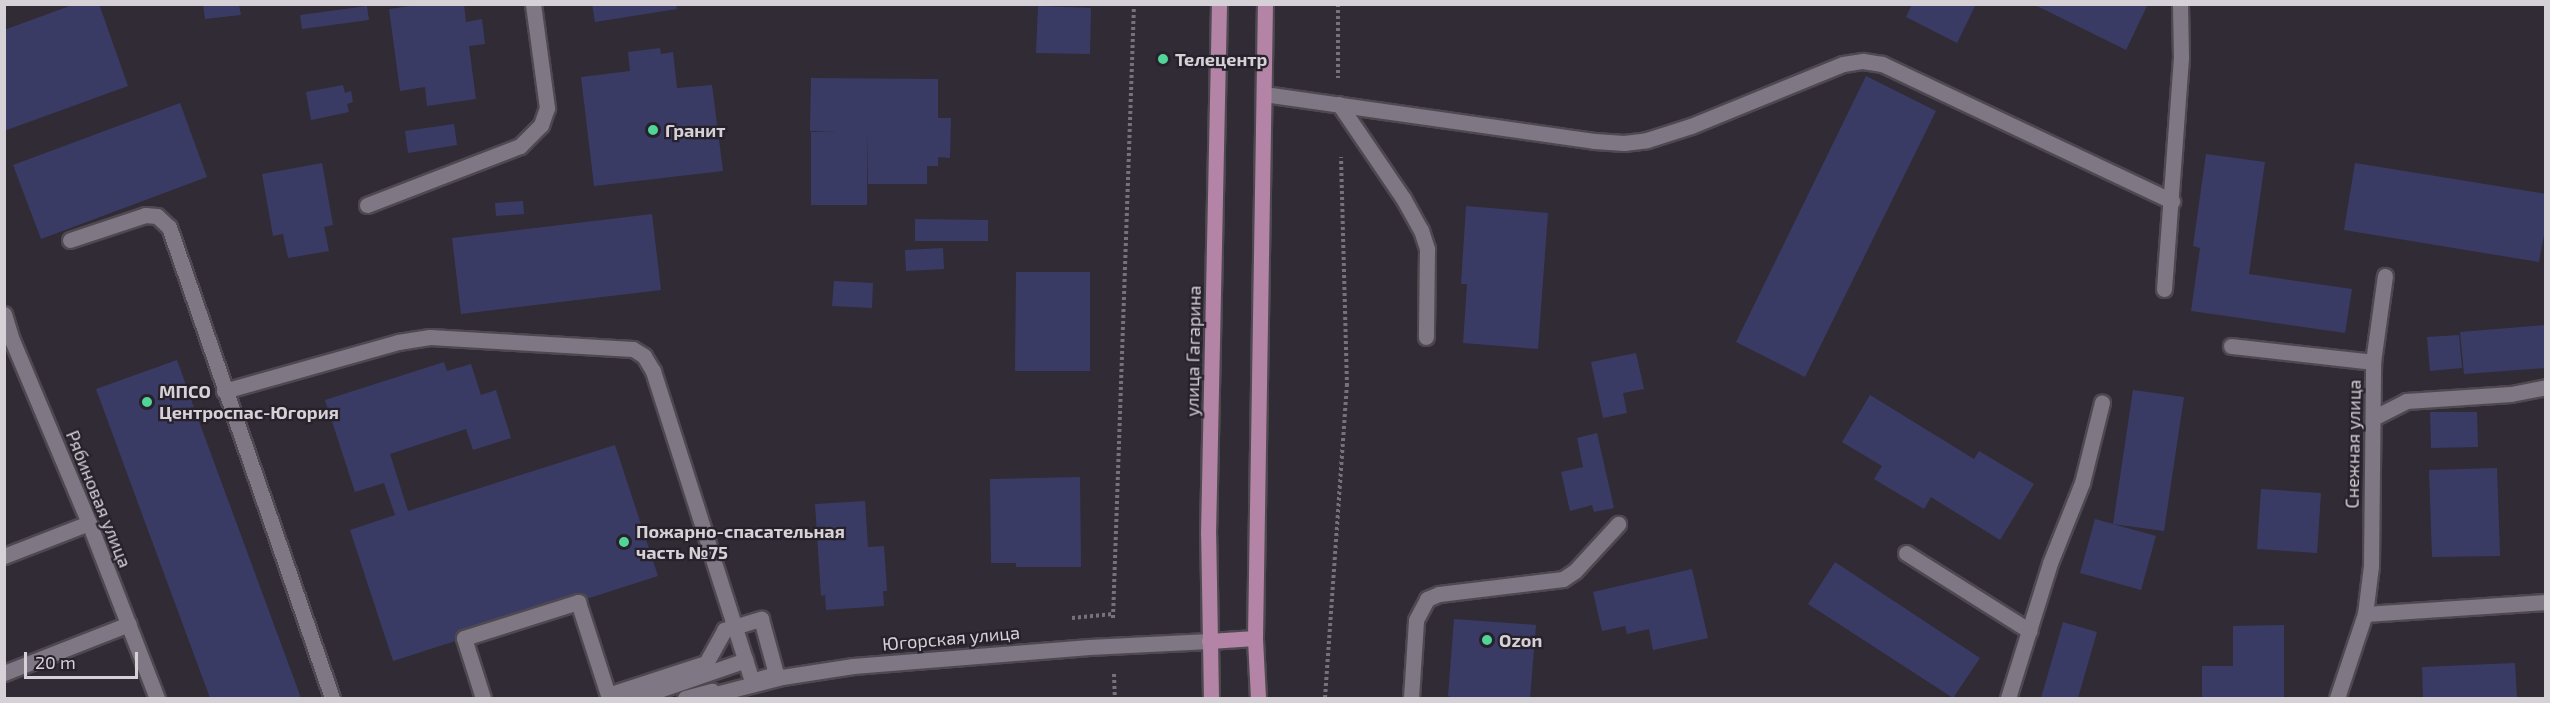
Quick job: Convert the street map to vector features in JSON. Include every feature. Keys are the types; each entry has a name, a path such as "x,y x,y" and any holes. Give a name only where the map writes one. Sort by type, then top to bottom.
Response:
{"main road":[{"name":"улица Гагарина","path":"1211,699 1208,534 1219,4"},
{"path":"1258,699 1255,638 1265,4"},
{"path":"1209,641 1255,638"}],"street":[{"path":"367,205 513,150 532,136 541,125 547,108 533,4"},
{"path":"2164,289 2181,57 2180,4"},
{"path":"1263,94 1594,141 1624,143 1647,141 1691,126 1843,64 1863,61 1882,64 2172,201"},
{"path":"1339,104 1420,230 1427,249 1426,337"},
{"path":"70,240 145,214 157,216 169,227 224,392 332,699"},
{"name":"Снежная улица","path":"2337,699 2365,614 2370,566 2373,362 2385,276"},
{"name":"Рябиновая улица","path":"4,314 8,341 89,523 158,699"},
{"path":"224,392 398,342 430,337 633,350 644,356 653,371 752,682"},
{"path":"2231,346 2373,362"},
{"path":"2373,418 2406,401 2511,394 2546,387"},
{"path":"2008,699 2050,563 2082,483 2102,402"},
{"path":"4,556 89,523"},
{"path":"1411,699 1416,620 1427,599 1439,594 1563,579 1575,571 1618,524"},
{"path":"1906,553 2030,631"},
{"path":"483,699 464,638 578,602 609,695 706,663 724,630 761,619 776,674 685,699"},
{"path":"2365,614 2546,602"},
{"path":"4,672 129,624"},
{"name":"Югорская улица","path":"702,698 752,682 853,666 1089,646 1209,641"},
{"path":"636,699 746,660"}],"path":[{"path":"1113,614 1134,4"},
{"path":"1338,4 1339,104"},
{"path":"1325,699 1347,386 1341,151"}],"building":[{"path":"75,4 99,4 128,86 4,131 4,30"},
{"path":"203,4 239,4 241,15 205,19"},
{"path":"424,4 464,4 466,22 482,19 485,44 469,46 476,99 427,106 425,87 400,91 389,9"},
{"path":"592,4 676,4 677,9 595,22"},
{"path":"1912,4 1976,4 1957,43 1906,17"},
{"path":"2033,4 2148,4 2126,50"},
{"path":"367,6 369,20 302,29 300,15"},
{"path":"1038,6 1091,8 1090,54 1036,53"},
{"name":"Гранит","path":"660,48 661,54 673,52 677,88 712,85 723,171 594,186 581,77 630,71 628,52"},
{"path":"1866,76 1936,111 1805,377 1736,342"},
{"path":"811,78 938,79 938,118 951,118 950,158 938,157 938,166 927,166 927,184 868,184 867,132 867,205 811,205 811,132 838,132 810,131"},
{"path":"343,85 345,93 351,91 353,102 347,104 349,112 311,120 306,92"},
{"path":"180,103 207,177 41,239 13,165"},
{"path":"454,124 457,145 408,153 405,131"},
{"path":"2206,154 2265,162 2249,274 2352,289 2345,333 2191,311 2200,248 2193,246"},
{"path":"322,163 333,225 324,227 329,251 288,258 283,234 273,236 262,174"},
{"path":"2355,163 2546,194 2546,224 2539,262 2344,230"},
{"path":"523,201 524,214 496,216 495,203"},
{"path":"1466,206 1548,213 1538,349 1463,343 1467,284 1461,284"},
{"path":"652,214 661,290 461,314 452,238"},
{"path":"915,219 988,220 988,241 915,241"},
{"path":"943,248 944,269 906,271 905,250"},
{"path":"1016,272 1090,272 1090,371 1015,371"},
{"path":"834,281 873,283 872,308 832,306"},
{"path":"2546,325 2546,368 2464,374 2460,332"},
{"path":"2459,335 2462,368 2430,371 2427,337"},
{"path":"1636,353 1644,389 1623,393 1627,413 1603,418 1591,362"},
{"path":"177,360 301,698 210,698 96,389"},
{"path":"444,362 447,371 471,364 481,395 496,390 511,438 473,450 466,429 390,454 408,511 615,445 658,576 393,661 350,530 395,515 384,483 355,492 325,400"},
{"path":"2133,390 2184,397 2164,531 2113,524"},
{"path":"1870,395 1974,459 1979,451 2034,484 2000,540 1931,497 1924,509 1874,479 1882,466 1842,442"},
{"path":"2430,412 2477,412 2478,447 2431,448"},
{"path":"1597,433 1614,508 1594,512 1592,505 1570,511 1561,472 1583,467 1577,438"},
{"path":"2497,468 2500,556 2432,557 2429,470"},
{"path":"1080,477 1081,567 1016,567 1016,563 991,563 990,479"},
{"path":"2261,489 2321,493 2317,553 2257,549"},
{"path":"865,501 868,547 884,546 887,591 883,591 884,606 826,610 825,595 821,596 815,504"},
{"path":"2095,519 2156,536 2141,590 2080,573"},
{"path":"1835,562 1980,658 1953,698 1808,604"},
{"path":"1692,569 1708,638 1653,650 1649,629 1627,634 1625,626 1602,631 1593,592"},
{"path":"1454,619 1536,625 1530,698 1454,698 1448,696"},
{"path":"2063,622 2097,632 2078,698 2041,698"},
{"path":"2284,625 2284,698 2202,698 2202,666 2233,666 2233,626"},
{"path":"2515,663 2517,698 2423,698 2422,667"}],"place":[{"name":"Телецентр","path":"1163,59"},
{"name":"Гранит","path":"653,130"},
{"name":"МПСО Центроспас-Югория","path":"147,402"},
{"name":"Пожарно-спасательная часть №75","path":"624,542"},
{"name":"Ozon","path":"1487,640"}]}
